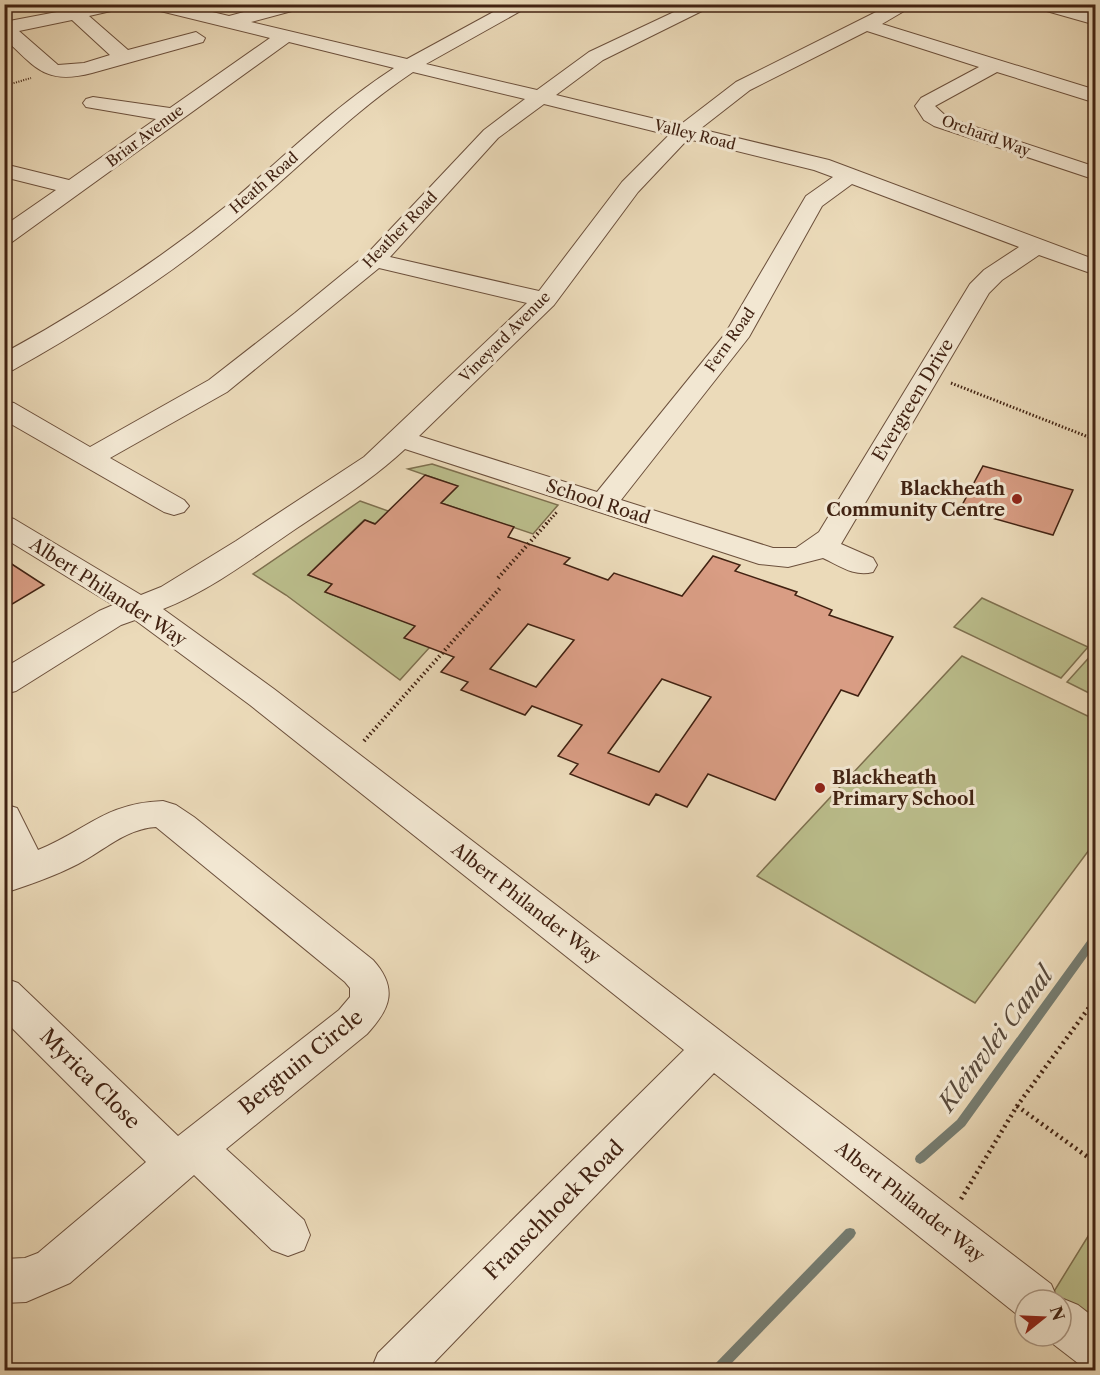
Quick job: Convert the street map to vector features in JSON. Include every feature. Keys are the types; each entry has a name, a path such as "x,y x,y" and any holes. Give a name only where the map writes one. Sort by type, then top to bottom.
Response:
{"street":[{"path":"5,28 70,9 118,4"},
{"name":"Valley Road","path":"154,4 820,165 1095,268"},
{"path":"229,22 297,4"},
{"name":"Heath Road","path":"4,363 67,330 150,274 232,211 356,104 482,23 524,4"},
{"name":"Heather Road","path":"92,457 218,386 374,260 491,134 596,56 707,4"},
{"name":"Vineyard Avenue","path":"10,672 110,618 172,594 247,548 374,463 545,300 630,187 683,132 743,86 907,4"},
{"path":"1042,4 1095,20"},
{"path":"70,9 124,57"},
{"path":"866,25 1095,98"},
{"path":"5,28 46,67 53,70 73,70 196,38"},
{"name":"Briar Avenue","path":"4,237 285,36"},
{"name":"Orchard Way","path":"996,65 928,102 925,105 927,110 942,122 1095,174"},
{"path":"93,103 173,115"},
{"path":"4,170 75,188"},
{"name":"Fern Road","path":"603,503 736,337 814,201 850,175"},
{"name":"Evergreen Drive","path":"810,552 849,506 986,281 1036,246"},
{"path":"374,260 545,300"},
{"path":"4,409 92,457 174,506"},
{"path":"901,420 928,427"},
{"name":"School Road","path":"401,439 603,503 700,545 770,557 810,552"},
{"path":"849,506 878,513"},
{"name":"Albert Philander Way","path":"4,525 139,607 262,697 861,1163 938,1209 1022,1288"},
{"path":"810,552 862,565"},
{"name":"Bergtuin Circle","path":"4,1281 32,1278 54,1268 185,1156 361,1014 369,1006 371,998 366,978 181,826 163,814 148,812 130,817 76,848 17,874"},
{"path":"4,817 17,874"},
{"name":"Myrica Close","path":"4,994 185,1156 288,1235"},
{"name":"Franschhoek Road","path":"395,1371 712,1048"},
{"path":"1073,1331 1095,1348"}],"path":[{"path":"927,376 1095,440"},
{"path":"498,578 573,494"},
{"path":"360,746 501,587"},
{"path":"938,1209 1017,1106 1095,998"},
{"path":"1017,1106 1095,1163"}],"green space":[{"path":"432,464 558,505 533,534 441,503 457,486 408,469"},
{"path":"360,501 405,517 389,528 364,520 308,575 332,584 325,592 411,624 414,622 430,647 400,680 286,595 253,574"},
{"path":"982,598 1088,647 1061,678 954,627"},
{"path":"1096,652 1095,696 1067,682"},
{"path":"962,656 1096,720 1095,842 975,1003 757,876"},
{"path":"1095,1225 1095,1326 1073,1309 1073,1288 1056,1288"}],"building":[{"path":"983,466 1073,490 1053,535 960,509"},
{"path":"425,475 458,486 441,503 514,527 508,537 570,558 564,564 608,580 614,573 682,596 713,556 740,565 735,571 797,592 795,595 832,610 829,615 893,637 858,696 841,690 775,800 708,774 687,807 656,794 649,805 570,774 578,764 558,756 582,725 532,706 525,715 461,690 468,682 441,672 454,657 404,638 415,626 325,592 332,584 308,575 365,520 375,524","holes":["528,624 574,640 536,687 490,669","662,679 711,697 659,772 608,753"]},
{"path":"4,559 44,585 4,609"}],"waterway":[{"name":"Kleinvlei Canal","path":"920,1159 961,1123 1096,936"},
{"name":"Kleinvlei Canal","path":"717,1370 850,1233"}],"place":[{"name":"Blackheath Community Centre","path":"1017,499"},
{"name":"Blackheath Primary School","path":"820,788"}]}
